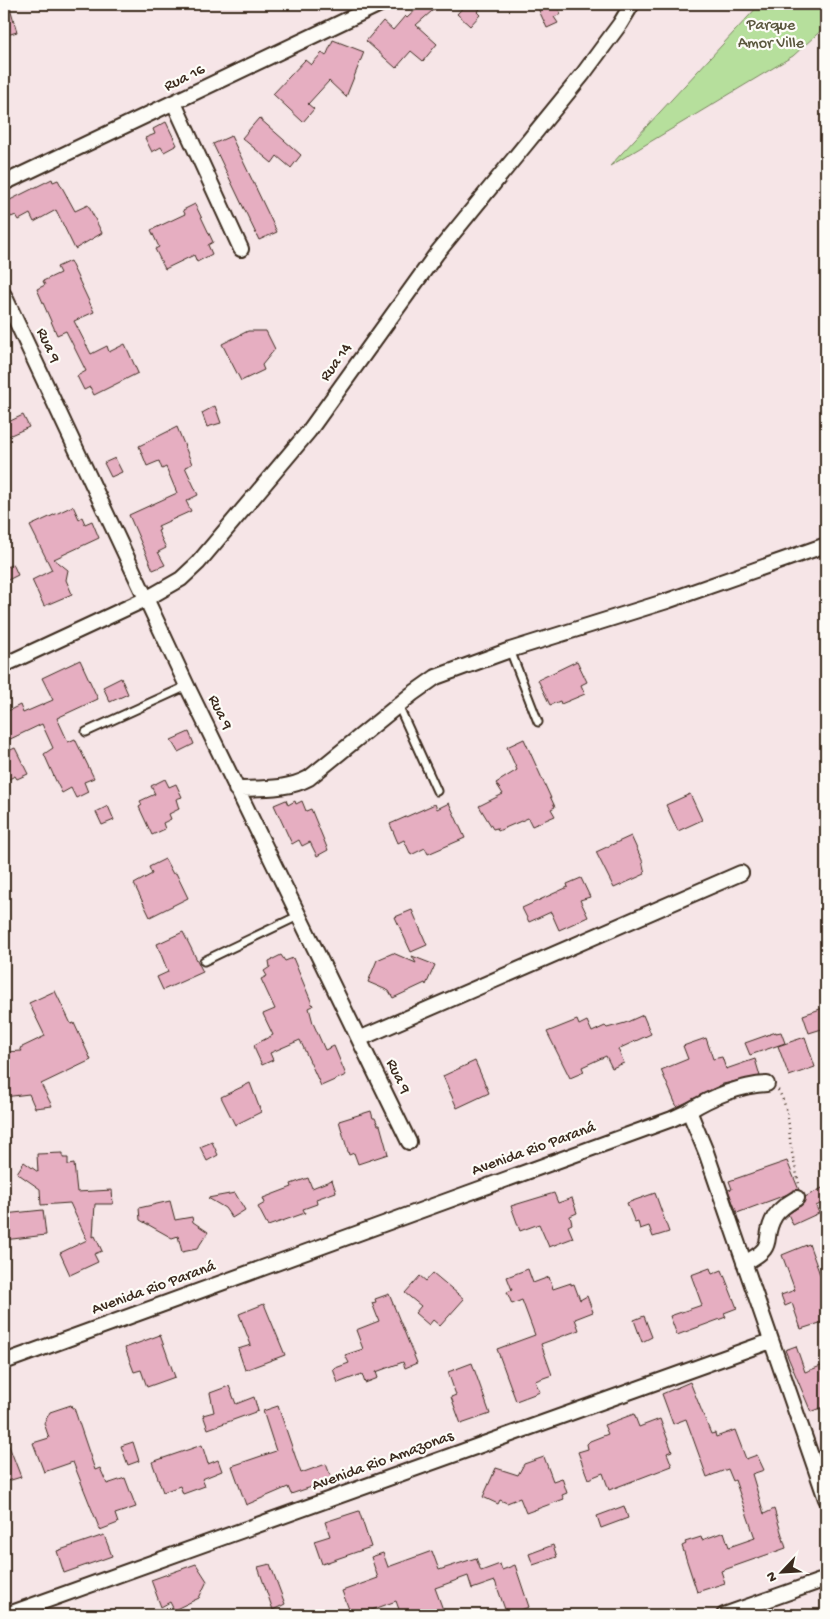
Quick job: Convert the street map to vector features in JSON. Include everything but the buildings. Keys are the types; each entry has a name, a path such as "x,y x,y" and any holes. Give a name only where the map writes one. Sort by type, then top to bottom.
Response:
{"street":[{"name":"Rua 16","path":"4,183 380,4"},
{"name":"Rua 14","path":"4,664 146,600 181,579 198,563 309,432 437,253 583,74 620,24 632,4"},
{"path":"174,103 241,249"},
{"name":"Rua 9","path":"4,295 236,789 409,1142"},
{"path":"236,789 288,786 309,778 398,705 436,678 510,650 667,601 826,545"},
{"path":"359,1038 741,873"},
{"name":"Avenida Rio Paraná","path":"4,1362 672,1119 705,1102 753,1084 767,1084"},
{"path":"689,1111 704,1147 826,1499"},
{"path":"744,1263 758,1256 765,1249 775,1216 796,1198"},
{"name":"Avenida Rio Amazonas","path":"6,1615 771,1341"},
{"path":"724,1615 826,1579"}],"lane":[{"path":"510,650 538,722"},
{"path":"86,732 187,686"},
{"path":"398,705 437,790"},
{"path":"204,961 298,916"}],"path":[{"path":"767,1084 779,1091 786,1106 800,1190 796,1198"}],"green space":[{"name":"Parque Amor Ville","path":"760,4 826,4 826,26 793,56 610,166"}]}
